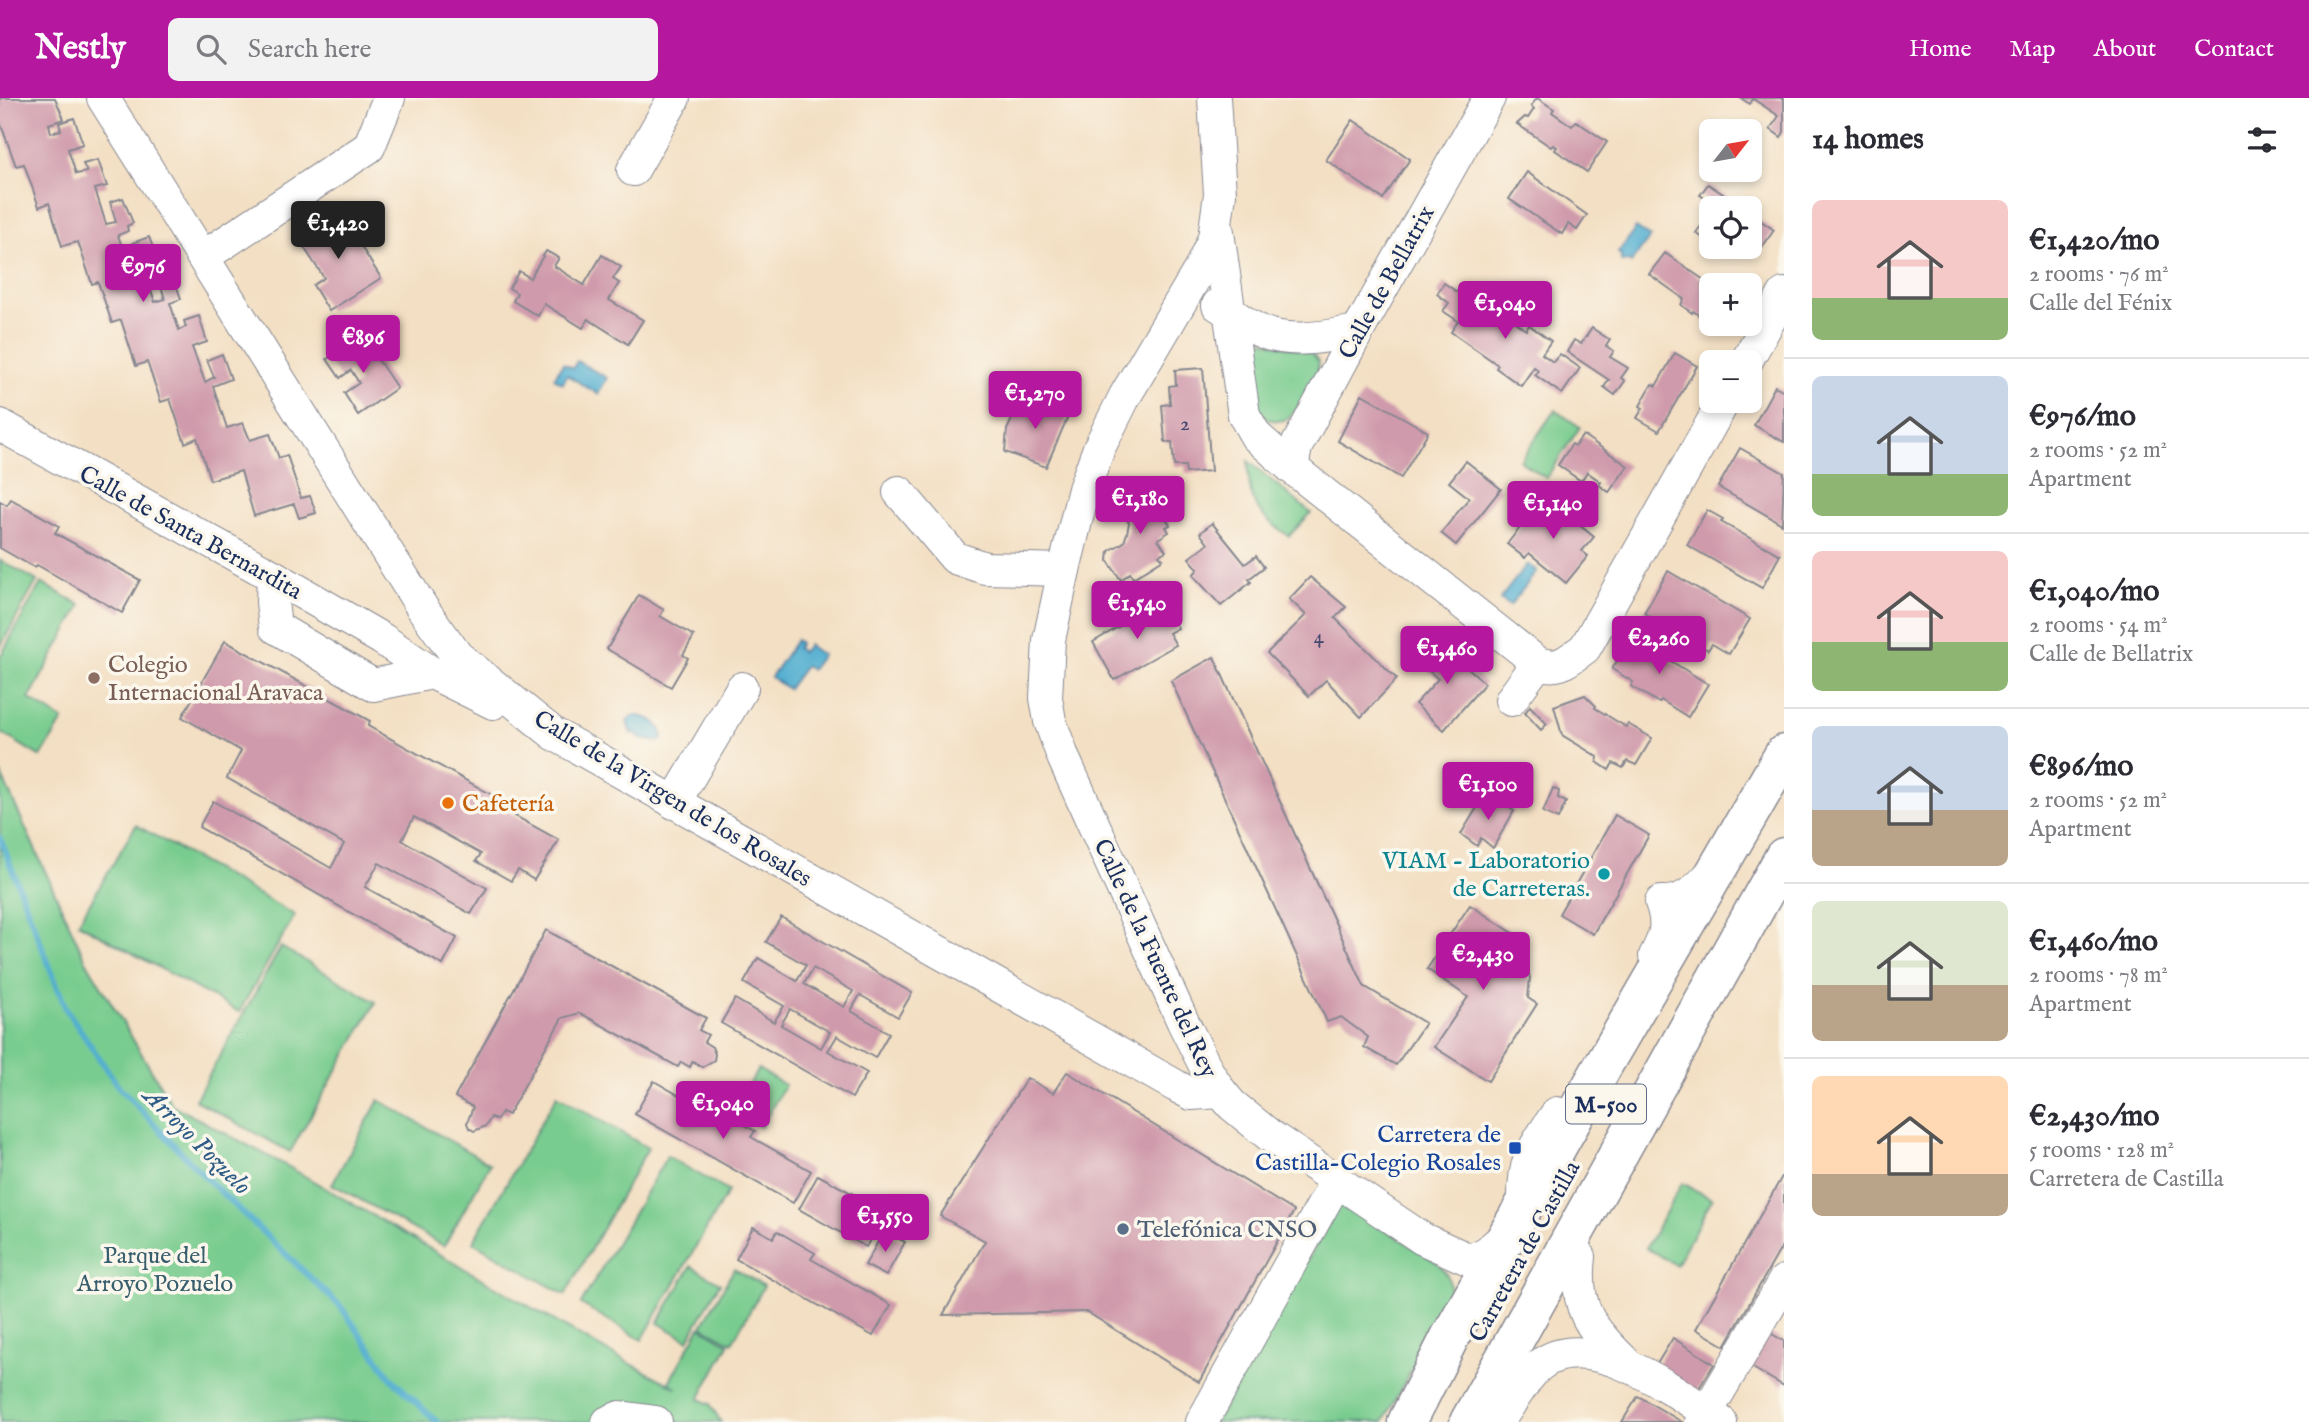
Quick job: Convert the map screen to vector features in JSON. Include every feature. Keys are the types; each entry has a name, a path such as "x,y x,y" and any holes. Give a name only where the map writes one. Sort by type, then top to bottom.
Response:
{"highway":[{"name":"M-500","path":"1414,1416 1450,1337 1645,992 1784,754"},
{"name":"Carretera de Castilla","path":"1414,1416 1449,1385 1784,788"},
{"name":"Carretera de Castilla","path":"1469,1422 1784,857"},
{"name":"M-500","path":"1493,1422 1624,1174 1728,956"}],"street":[{"name":"Calle de la Virgen de los Rosales","path":"103,98 423,609 457,656 554,734 674,803 1191,1094 1221,1092"},
{"path":"202,257 369,147 388,98"},
{"path":"633,170 674,98"},
{"name":"Calle de la Fuente del Rey","path":"1214,98 1220,194 1217,228 1210,250 1125,396 1099,448 1084,489 1049,640 1046,698 1050,721 1063,757 1183,1022 1208,1073 1221,1092 1247,1119 1435,1245 1470,1260 1479,1258 1516,1220"},
{"name":"Calle de Bellatrix","path":"1292,468 1296,447 1489,98"},
{"path":"1217,228 1244,415 1256,436 1292,468 1538,663 1550,667 1559,666 1584,648 1717,413"},
{"path":"1753,350 1784,294"},
{"path":"1177,310 1203,299 1215,303 1229,318 1258,331 1279,336 1322,337 1358,331"},
{"name":"Calle de Santa Bernardita","path":"0,425 273,576 382,639 432,673 554,734"},
{"path":"899,492 955,558 985,568 1064,570"},
{"path":"273,576 275,627 373,685 432,673"},
{"path":"382,639 403,632 423,609"},
{"path":"1511,700 1538,663"},
{"path":"674,803 742,688"},
{"path":"1202,1422 1336,1180"},
{"name":"Calle de la Fuente del Rey","path":"1435,1245 1460,1274 1461,1294 1450,1337"},
{"path":"1580,1257 1580,1298 1585,1315 1596,1332 1632,1367 1709,1419 1775,1316 1784,1282"},
{"path":"1498,1422 1538,1366 1552,1357 1586,1352 1632,1367"},
{"path":"608,1422 620,1417 656,1422"}],"green space":[{"path":"1254,338 1311,353 1319,361 1306,394 1284,420 1267,419 1258,407 1249,345"},
{"path":"1555,410 1580,427 1546,478 1520,461"},
{"path":"1248,461 1311,513 1289,536 1268,520 1256,506 1250,487"},
{"path":"0,560 37,581 0,647"},
{"path":"41,583 81,605 29,699 63,720 41,757 0,732 0,657"},
{"name":"Parque del Arroyo Pozuelo","path":"0,772 85,959 172,1105 289,1167 610,1353 677,1388 669,1382 700,1327 729,1344 699,1399 710,1404 721,1422 0,1422"},
{"path":"136,825 295,915 239,1012 78,923"},
{"path":"281,947 376,1002 290,1152 195,1100"},
{"path":"758,1069 785,1085 761,1127 734,1112"},
{"path":"557,1095 648,1148 565,1295 473,1242"},
{"path":"379,1100 490,1164 444,1246 332,1184"},
{"path":"667,1156 728,1191 642,1340 581,1304"},
{"path":"1682,1183 1712,1199 1676,1265 1646,1248"},
{"path":"1341,1201 1436,1262 1447,1275 1450,1284 1448,1301 1383,1422 1215,1422"},
{"path":"691,1266 720,1283 688,1340 658,1323"},
{"path":"734,1269 764,1286 732,1343 702,1326"}],"water":[{"path":"1636,228 1650,237 1631,263 1621,262 1621,255 1618,253"},
{"path":"577,361 607,378 598,394 567,375 563,383 554,378 563,363 573,368"},
{"path":"1527,564 1537,571 1510,606 1500,599"},
{"path":"796,640 800,643 797,648 802,652 808,645 822,655 811,670 805,666 788,689 771,677"},
{"path":"632,716 652,721 662,732 663,738 657,742 642,739 634,732 631,734 627,721"}],"building":[{"path":"0,98 55,98 64,119 49,124 51,133 61,130 59,123 74,118 83,144 68,149 76,174 87,172 83,164 98,160 107,186 95,189 106,224 116,222 110,202 123,198 133,223 127,226 128,231 118,235 124,253 134,249 132,243 149,237 158,261 143,266 155,302 165,299 159,280 173,275 181,299 170,303 179,330 186,327 184,321 199,316 207,342 192,347 205,382 214,377 207,360 222,354 231,379 213,386 227,428 243,423 250,440 270,434 279,458 287,455 301,498 310,496 316,513 299,518 294,504 254,516 241,471 210,480 197,438 185,443 170,399 161,402 147,362 136,366 121,320 112,323 98,282 92,284 78,242 62,246 49,203 39,207 24,164 16,166 0,122"},
{"path":"1537,98 1572,126 1576,121 1607,142 1587,172 1555,150 1557,147 1551,147 1517,124 1525,117 1528,118 1534,109 1531,106"},
{"path":"1740,98 1784,98 1784,132 1781,137 1770,129 1779,116 1753,99 1750,104"},
{"path":"1353,120 1410,159 1383,199 1326,160"},
{"path":"1527,172 1587,215 1577,230 1568,224 1562,234 1509,199"},
{"path":"1708,184 1726,196 1702,196"},
{"path":"341,215 381,278 329,311 313,285 324,278 296,235 325,217 329,223"},
{"path":"1762,222 1774,230 1762,248"},
{"path":"546,251 559,258 554,266 584,285 602,255 621,267 613,279 619,283 609,300 643,320 628,344 588,319 583,328 544,304 538,316 513,301 517,293 509,288 519,271 530,278"},
{"path":"1665,253 1699,277 1699,315 1681,305 1684,299 1649,274"},
{"path":"1444,283 1463,296 1468,289 1526,330 1529,325 1551,341 1542,354 1553,362 1560,354 1580,368 1562,394 1535,375 1538,370 1534,367 1521,386 1496,368 1498,365 1451,332 1458,321 1443,311 1449,303 1437,294"},
{"path":"1592,328 1610,340 1606,346 1614,351 1610,357 1628,368 1621,378 1625,381 1615,395 1604,387 1609,380 1567,352 1574,340 1581,344"},
{"path":"362,336 397,388 358,415 344,393 359,383 351,370 340,378 327,359"},
{"path":"1675,353 1697,366 1659,431 1637,418 1652,384 1656,386"},
{"path":"1203,368 1211,471 1186,473 1185,466 1174,466 1172,442 1165,442 1162,405 1170,404 1169,386 1176,385 1175,370"},
{"path":"1775,386 1784,391 1784,442 1754,425"},
{"path":"1023,394 1069,414 1046,467 1005,452 1007,430"},
{"path":"1362,394 1428,432 1401,478 1338,441"},
{"path":"1583,435 1628,466 1609,492 1587,472 1581,481 1558,465 1572,444 1575,446"},
{"path":"1740,448 1784,473 1782,524 1718,487"},
{"path":"1466,461 1501,489 1456,545 1441,533 1469,498 1449,482"},
{"path":"1140,486 1146,498 1152,496 1170,525 1166,527 1169,532 1158,539 1166,551 1159,555 1163,559 1133,578 1130,573 1121,580 1108,561 1109,551 1124,542 1127,533 1129,523 1120,509 1121,500"},
{"path":"11,499 59,526 55,533 140,580 122,613 37,565 35,568 0,548 0,501 7,505"},
{"path":"1551,502 1594,537 1582,551 1588,556 1566,583 1529,553 1525,558 1507,544 1538,505 1544,510"},
{"path":"1707,510 1723,519 1721,522 1780,555 1762,588 1687,545"},
{"path":"1212,523 1245,564 1256,556 1264,567 1249,579 1251,582 1221,606 1193,575 1198,569 1189,558 1208,544 1200,533"},
{"path":"1668,571 1750,619 1729,654 1712,644 1708,650 1644,613"},
{"path":"1310,577 1346,607 1335,618 1397,679 1361,717 1326,680 1309,696 1267,653 1306,615 1289,599"},
{"path":"639,595 664,610 660,616 694,636 683,655 688,658 671,687 607,649"},
{"path":"1163,601 1178,628 1169,633 1176,645 1114,680 1093,642"},
{"path":"1634,633 1651,643 1648,647 1708,684 1688,717 1631,686 1633,682 1612,669"},
{"path":"1437,640 1485,683 1444,730 1415,704 1438,679 1418,661"},
{"path":"225,641 370,721 368,726 503,801 499,807 559,840 534,880 518,870 511,881 476,861 481,854 414,817 402,840 487,888 471,914 379,863 365,887 457,938 443,965 199,827 213,801 331,868 344,844 227,778 241,751 182,717"},
{"path":"1214,657 1364,986 1425,1023 1396,1065 1364,1047 1368,1037 1341,1017 1327,1022 1171,681"},
{"path":"1585,695 1595,708 1626,727 1628,724 1652,738 1636,765 1627,761 1623,768 1613,763 1609,770 1597,762 1598,757 1562,735 1554,706"},
{"path":"1530,706 1547,724 1541,730 1525,713"},
{"path":"1553,788 1559,791 1558,798 1566,802 1558,819 1543,812"},
{"path":"1486,793 1514,811 1493,848 1481,838 1477,846 1461,834"},
{"name":"VIAM - Laboratorio de Carreteras.","path":"1615,815 1649,835 1593,934 1559,914"},
{"path":"1470,905 1513,933 1507,941 1519,951 1526,964 1530,978 1528,998 1537,1004 1488,1081 1434,1047 1468,997 1427,969"},
{"path":"781,917 912,993 898,1017 860,995 851,1011 889,1033 875,1058 837,1036 828,1051 867,1073 852,1098 721,1023 735,999 774,1022 784,1006 744,983 758,958 797,981 806,965 766,942","holes":["813,968 853,991 844,1007 804,984","790,1009 830,1032 821,1048 781,1025"]},
{"path":"546,930 706,1018 699,1030 708,1035 704,1042 712,1047 714,1060 702,1067 693,1061 690,1067 681,1062 678,1067 580,1013 562,1018 508,1115 502,1112 497,1120 491,1117 486,1126 474,1131 467,1123 473,1107 455,1097"},
{"name":"Telefónica CNSO","path":"1067,1072 1294,1211 1199,1382 1087,1312 943,1315 985,1241 940,1216 1027,1078 1053,1093"},
{"path":"654,1081 715,1116 718,1110 755,1131 751,1137 811,1171 793,1203 635,1114"},
{"path":"1784,1173 1784,1243 1725,1346 1696,1329"},
{"path":"818,1175 886,1212 866,1247 799,1209"},
{"path":"753,1227 773,1238 777,1231 815,1253 811,1259 891,1305 873,1336 736,1259"},
{"path":"884,1231 905,1242 886,1276 865,1265"},
{"path":"1763,1329 1784,1341 1784,1386 1744,1363"},
{"path":"1673,1338 1714,1364 1696,1393 1655,1367"},
{"path":"1638,1396 1682,1422 1622,1422"}],"waterway":[{"name":"Arroyo Pozuelo","path":"0,838 66,1009 118,1086 203,1175 341,1307 392,1379 437,1422"}],"place":[{"name":"Colegio Internacional Aravaca","path":"94,678"},
{"name":"Cafetería","path":"448,803"},
{"name":"VIAM - Laboratorio de Carreteras.","path":"1604,874"},
{"name":"Carretera de Castilla-Colegio Rosales","path":"1515,1148"},
{"name":"Telefónica CNSO","path":"1123,1229"}]}
